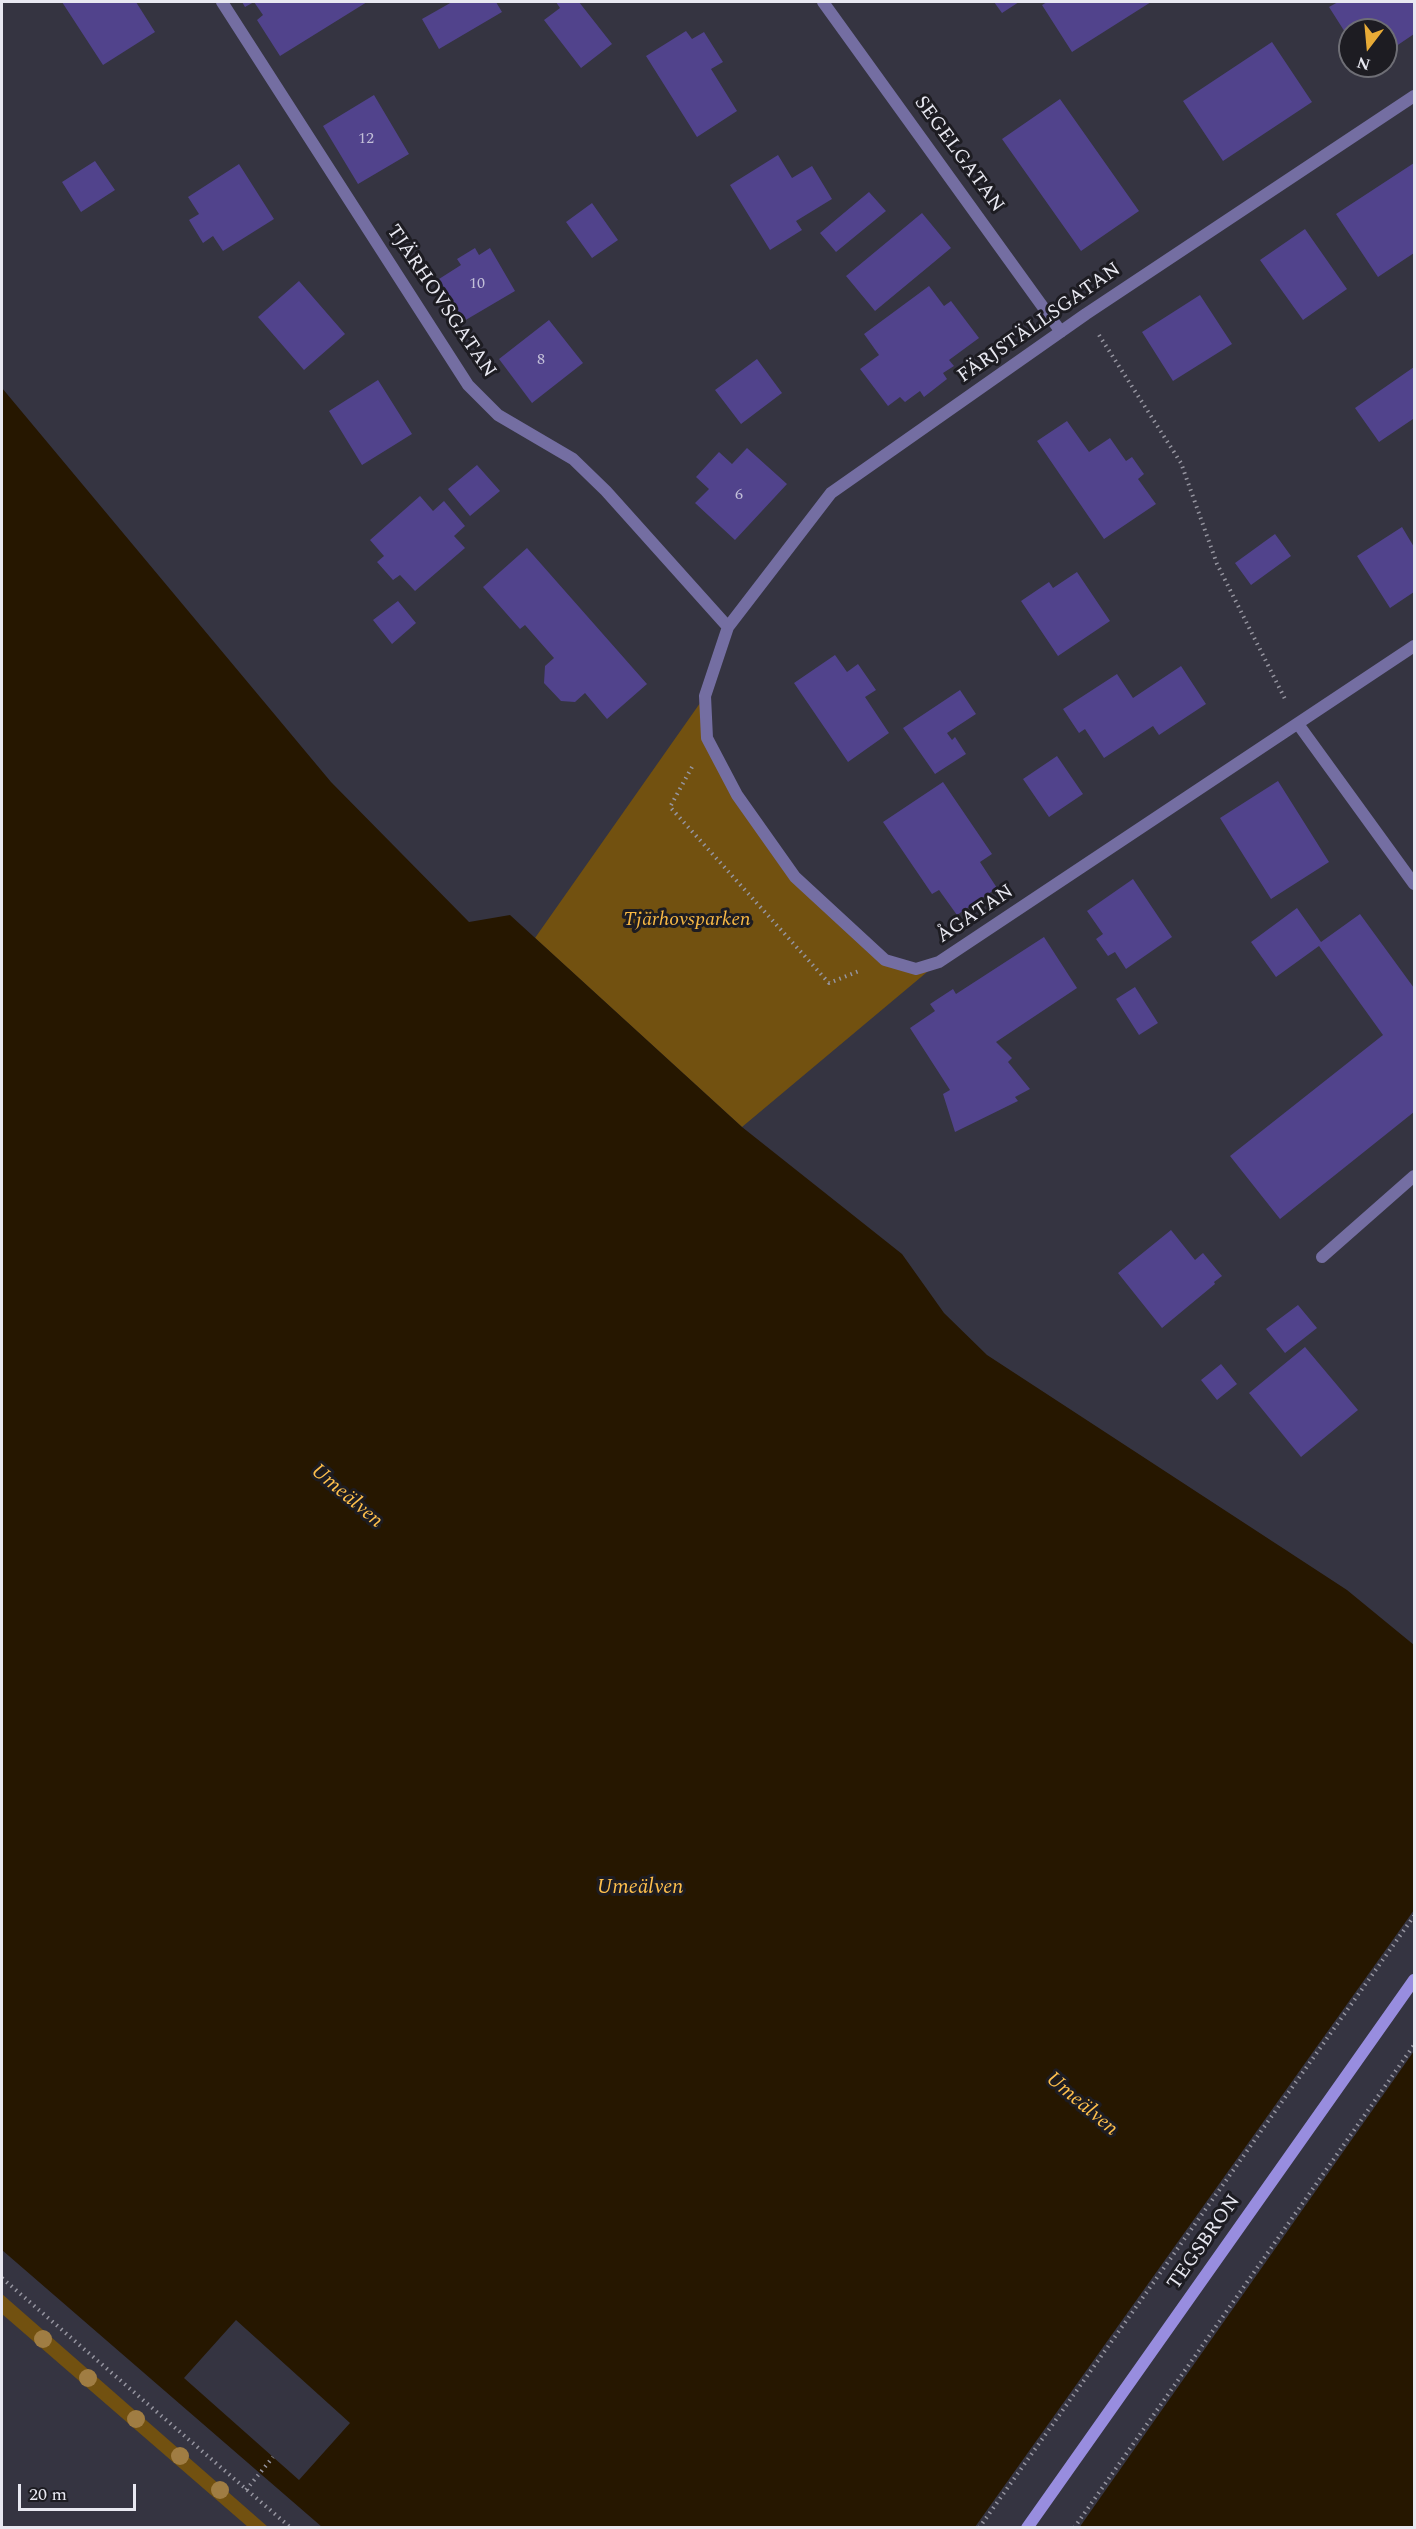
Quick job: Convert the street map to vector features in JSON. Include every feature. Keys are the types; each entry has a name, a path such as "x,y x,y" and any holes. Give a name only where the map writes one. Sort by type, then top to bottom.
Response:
{"main road":[{"name":"TEGSBRON","path":"1027,2528 1414,1980"}],"street":[{"name":"TJÄRHOVSGATAN","path":"222,2 468,385 498,415 573,459 606,491 728,627"},
{"name":"SEGELGATAN","path":"823,2 1061,332"},
{"name":"FÄRJSTÄLLSGATAN","path":"728,627 831,493 1086,314 1414,96"},
{"name":"ÅGATAN","path":"728,627 705,696 707,738 737,795 795,877 885,960 916,969 939,962 1414,646"},
{"path":"1298,724 1414,884"},
{"path":"1322,1257 1414,1176"}],"path":[{"path":"1086,314 1180,463 1217,564 1298,724"},
{"path":"707,738 670,807 829,983 885,960"},
{"path":"980,2528 1414,1916"},
{"path":"1074,2528 1414,2045"},
{"path":"2,2278 291,2528"},
{"path":"246,2490 273,2457"}],"green space":[{"name":"Tjärhovsparken","path":"705,696 707,738 795,877 885,960 916,969 939,962 742,1127 535,938"},
{"path":"2,2294 268,2527 248,2527 2,2314"}],"water":[{"name":"Umeälven","path":"2,388 331,782 469,922 510,915 742,1127 902,1254 944,1313 987,1355 1347,1590 1414,1645 1414,2527 322,2527 2,2250"}],"pier":[{"path":"1414,1910 1414,2051 1079,2528 975,2527"},
{"path":"236,2320 350,2423 299,2480 184,2378"}],"building":[{"path":"62,2 136,2 155,32 103,65"},
{"path":"242,2 254,2 245,7"},
{"path":"254,2 367,2 280,56 257,20 263,15"},
{"path":"452,2 496,2 502,12 439,49 422,19"},
{"path":"556,2 579,2 612,44 581,68 544,20 560,8"},
{"path":"994,2 1019,2 1002,13"},
{"path":"1047,2 1151,2 1072,52 1042,5"},
{"path":"1338,2 1414,2 1414,34 1398,45 1398,18 1338,18 1338,21 1329,7"},
{"path":"686,31 692,39 704,32 723,62 711,69 737,111 697,137 646,56"},
{"path":"1272,42 1312,102 1223,161 1183,101"},
{"path":"374,95 409,154 358,184 323,126"},
{"path":"1060,99 1139,211 1081,251 1002,139"},
{"path":"778,155 792,178 812,166 832,199 796,221 802,230 770,250 730,185"},
{"path":"95,161 115,190 81,212 62,182"},
{"path":"1414,163 1414,253 1378,277 1336,214"},
{"path":"239,164 274,219 223,251 213,236 203,243 189,220 199,214 188,197"},
{"path":"869,192 886,211 836,252 820,233"},
{"path":"592,203 618,240 592,258 566,222"},
{"path":"922,213 951,248 875,311 846,276"},
{"path":"1305,229 1347,289 1303,320 1260,260"},
{"path":"475,248 479,255 490,248 515,291 464,321 439,279 461,265 457,259"},
{"path":"299,281 345,334 304,370 258,317"},
{"path":"929,286 944,306 951,301 979,338 949,360 954,366 943,373 947,379 924,397 920,391 905,402 900,397 888,406 860,369 879,355 864,334"},
{"path":"1200,295 1232,344 1173,381 1142,332"},
{"path":"549,320 583,363 532,403 499,359"},
{"path":"757,359 782,393 741,424 715,390"},
{"path":"1414,367 1414,422 1413,419 1379,442 1355,408"},
{"path":"378,380 412,434 362,465 329,411"},
{"path":"1067,421 1089,452 1110,438 1126,461 1132,457 1144,474 1138,479 1156,504 1104,539 1037,441"},
{"path":"747,448 787,484 735,540 695,503 709,489 696,477 719,452 732,464"},
{"path":"477,465 500,491 470,516 448,489"},
{"path":"420,496 433,511 444,501 465,526 454,536 465,548 415,591 400,575 393,580 377,562 384,556 370,540"},
{"path":"1402,527 1414,547 1414,592 1390,608 1357,556"},
{"path":"1275,534 1291,556 1251,585 1235,563"},
{"path":"527,548 647,684 607,719 585,693 575,702 561,701 544,683 545,666 554,658 525,625 520,629 483,587"},
{"path":"1077,572 1110,621 1058,656 1021,601 1049,582 1053,588"},
{"path":"398,601 416,623 392,644 373,620"},
{"path":"835,655 847,672 858,664 876,690 865,697 889,733 848,762 794,683"},
{"path":"1181,666 1206,704 1159,735 1153,726 1104,758 1085,729 1079,733 1063,709 1117,674 1133,698"},
{"path":"960,690 976,714 947,733 952,740 955,737 966,754 935,774 903,728"},
{"path":"1057,756 1083,794 1049,817 1023,779"},
{"path":"1278,781 1329,862 1271,899 1220,818"},
{"path":"943,782 992,854 980,862 997,888 957,915 939,890 932,894 883,822"},
{"path":"1133,879 1172,937 1126,969 1115,952 1108,956 1096,939 1103,934 1087,911"},
{"path":"1297,908 1321,942 1360,914 1414,988 1414,1112 1280,1219 1230,1156 1383,1035 1319,946 1276,977 1251,942"},
{"path":"1044,937 1077,988 996,1042 1012,1058 1008,1062 1030,1089 1015,1097 1018,1101 955,1132 943,1094 950,1090 910,1028 935,1011 930,1004 953,989 956,994"},
{"path":"1135,987 1158,1023 1139,1035 1116,999"},
{"path":"1171,1230 1195,1260 1203,1253 1222,1276 1162,1328 1118,1273"},
{"path":"1298,1305 1317,1328 1285,1353 1266,1329"},
{"path":"1305,1347 1358,1410 1301,1457 1249,1393"},
{"path":"1221,1364 1237,1384 1217,1400 1201,1380"}]}
